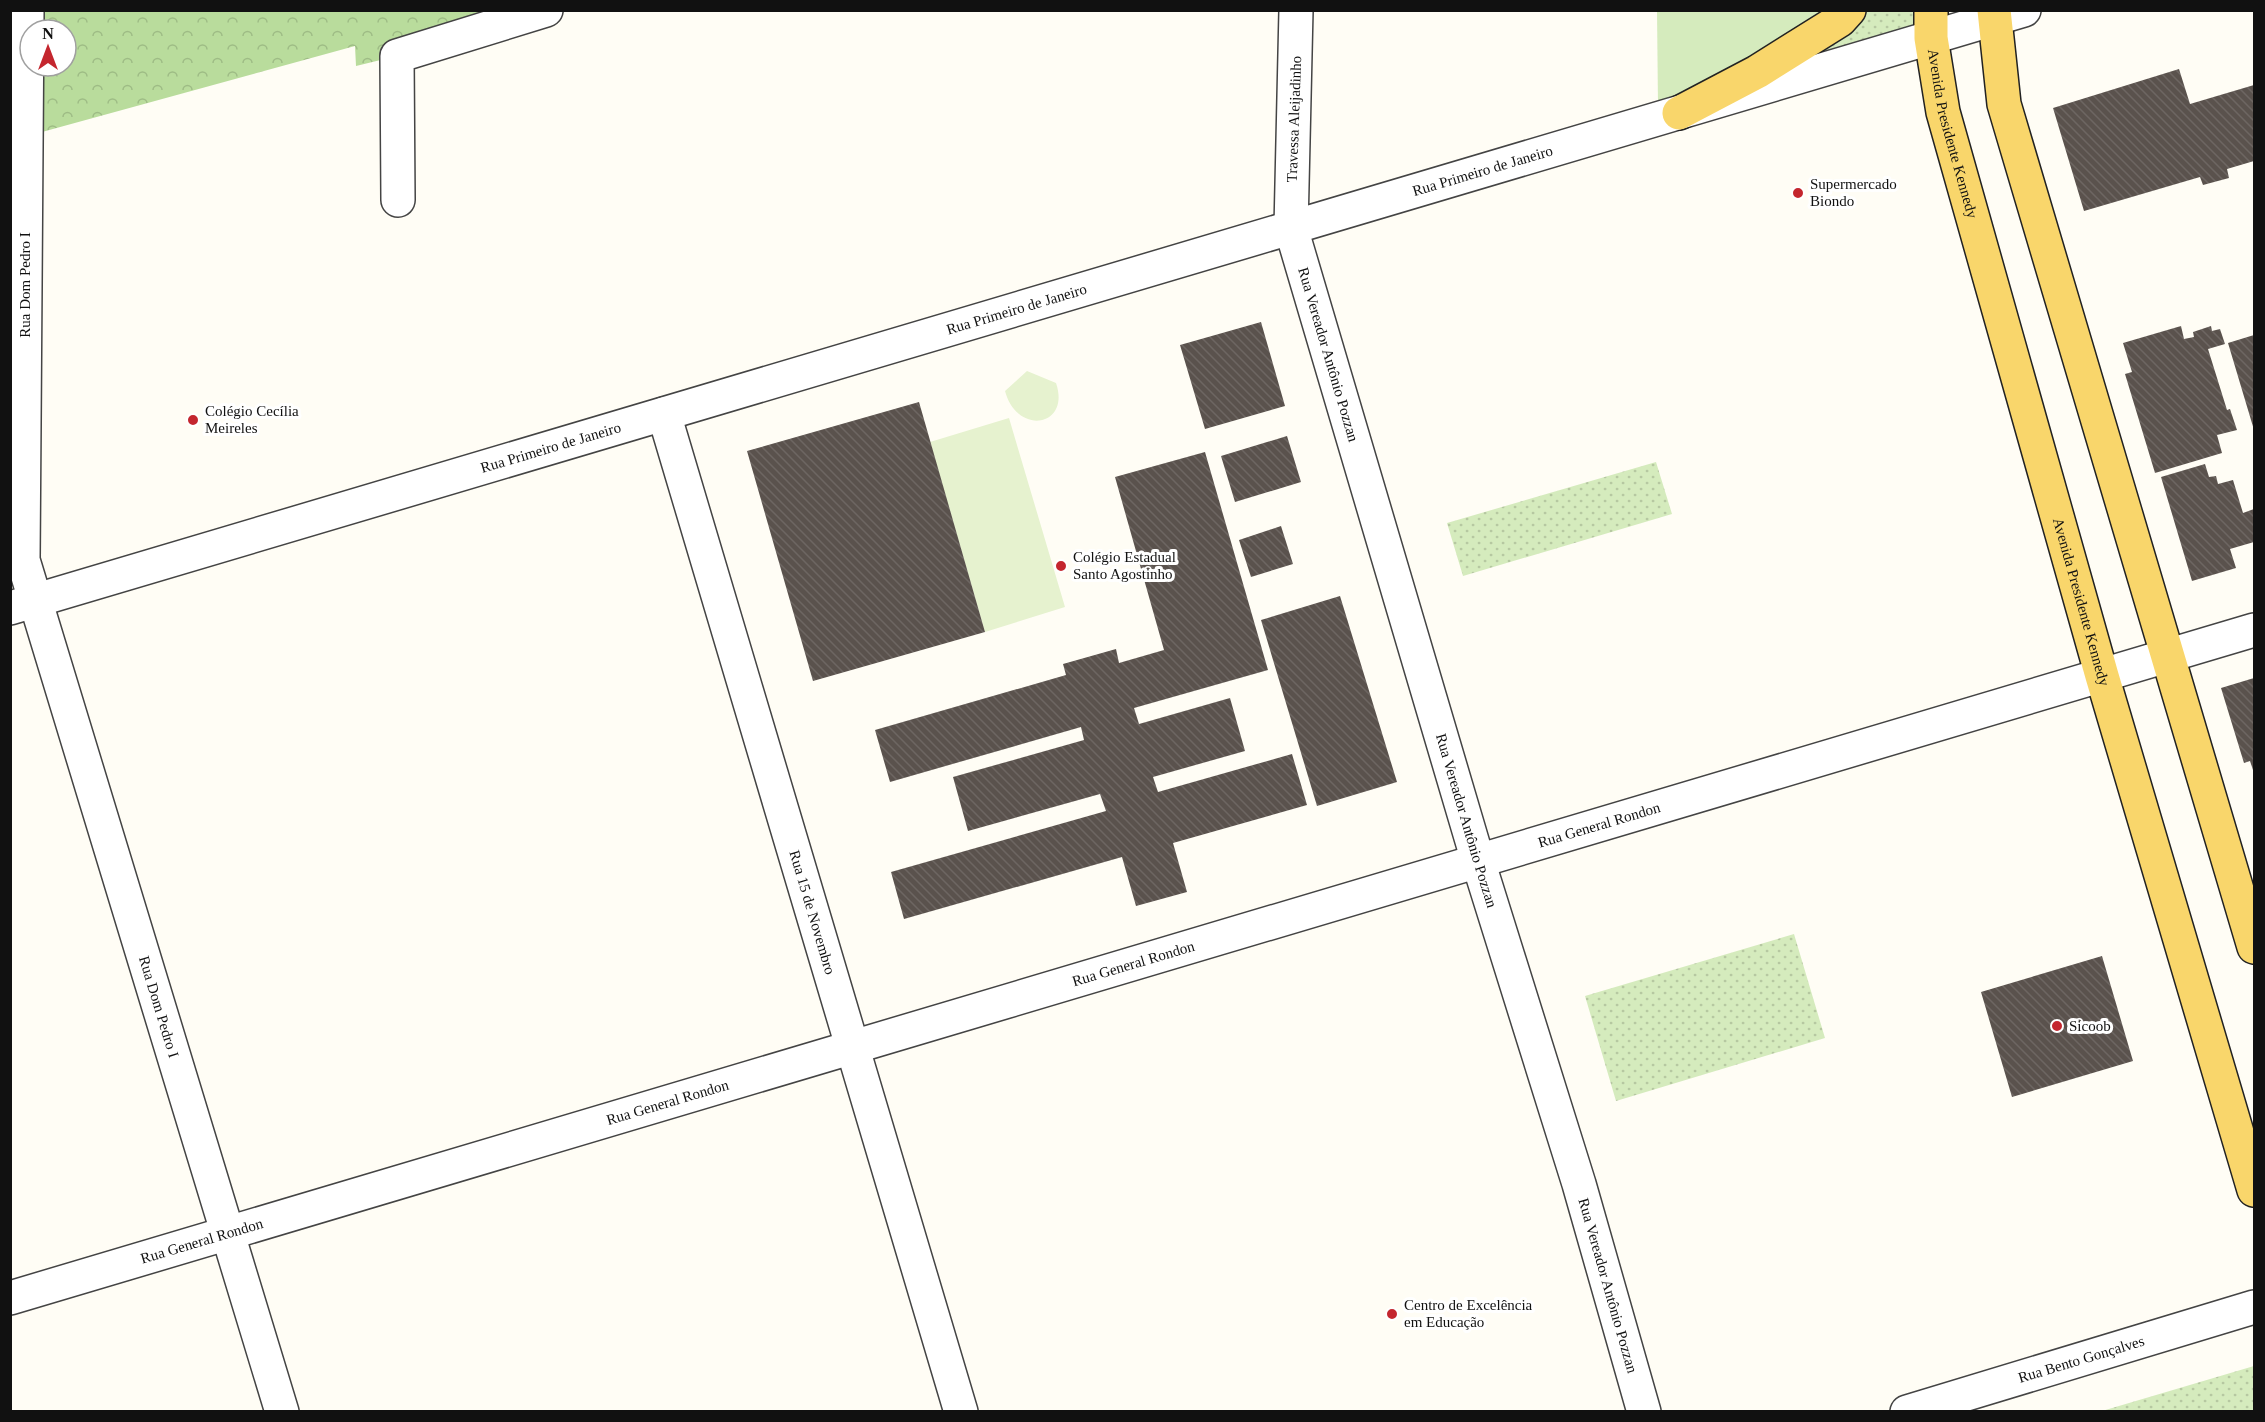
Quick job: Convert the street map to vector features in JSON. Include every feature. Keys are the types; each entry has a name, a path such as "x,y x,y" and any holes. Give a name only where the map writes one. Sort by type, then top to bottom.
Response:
{"main road":[{"path":"1678,113 1757,72 1840,20 1849,10"},
{"path":"2004,13 2004,105 2254,947"},
{"name":"Avenida Presidente Kennedy","path":"1931,24 1943,112 2102,676 2254,1190"}],"street":[{"name":"Rua Dom Pedro I","path":"27,10 23,604 229,1234 282,1412"},
{"path":"398,200 397,56 546,10"},
{"name":"Travessa Aleijadinho","path":"1291,228 1296,10"},
{"name":"Rua Primeiro de Janeiro","path":"23,604 1678,113 1931,24 2004,13"},
{"name":"Rua Vereador Antônio Pozzan","path":"1291,228 1478,861 1579,1184 1644,1412"},
{"name":"Rua 15 de Novembro","path":"664,414 960,1412"},
{"name":"Rua General Rondon","path":"10,1298 2254,630"},
{"name":"Rua Bento Gonçalves","path":"1907,1412 2254,1307"}],"green space":[{"path":"27,10 546,11 356,66 355,46 42,132 42,78 78,78 78,18 33,18"},
{"path":"1657,11 1826,11 1704,86 1658,106"},
{"path":"1856,11 1924,11 1925,32 1771,69"},
{"path":"1027,371 1056,383 1059,398 1056,409 1050,417 1030,420 1020,415 1011,405 1005,391"},
{"path":"1009,418 1065,607 985,632 930,442"},
{"path":"1656,462 1672,514 1463,576 1447,523"},
{"path":"1794,934 1825,1038 1616,1101 1585,996"},
{"path":"2254,1366 2254,1411 2102,1411"}],"building":[{"path":"2179,69 2190,104 2254,85 2254,161 2227,169 2229,178 2203,185 2200,177 2084,211 2053,108"},
{"path":"1261,322 1285,406 1205,429 1180,345"},
{"path":"2181,326 2184,339 2194,337 2193,332 2211,326 2212,331 2220,329 2225,344 2208,349 2227,410 2230,409 2237,430 2217,435 2222,453 2155,473 2125,374 2132,372 2123,343"},
{"path":"2254,335 2254,430 2228,343"},
{"path":"919,402 985,632 813,681 747,451"},
{"path":"1287,436 1301,482 1235,502 1221,456"},
{"path":"1205,452 1268,670 1134,708 1139,724 1230,698 1245,751 1153,777 1158,792 1292,754 1307,805 1173,843 1187,892 1136,906 1122,857 904,919 891,872 1106,811 1100,794 968,831 953,777 1084,740 1081,727 890,782 875,730 1066,675 1063,664 1116,649 1119,663 1164,650 1115,477"},
{"path":"2205,464 2209,477 2216,476 2218,484 2233,480 2243,513 2254,509 2254,542 2230,549 2236,568 2192,581 2161,477"},
{"path":"1281,526 1293,564 1251,577 1239,540"},
{"path":"1340,596 1397,782 1317,806 1261,620"},
{"path":"2254,678 2254,773 2250,761 2244,763 2221,688"},
{"name":"Sicoob","path":"2102,956 2133,1061 2012,1097 1981,992"}],"place":[{"name":"Supermercado Biondo","path":"1798,193"},
{"name":"Colégio Cecília Meireles","path":"193,420"},
{"name":"Colégio Estadual Santo Agostinho","path":"1061,566"},
{"name":"Sicoob","path":"2057,1026"},
{"name":"Centro de Excelência em Educação","path":"1392,1314"}]}
